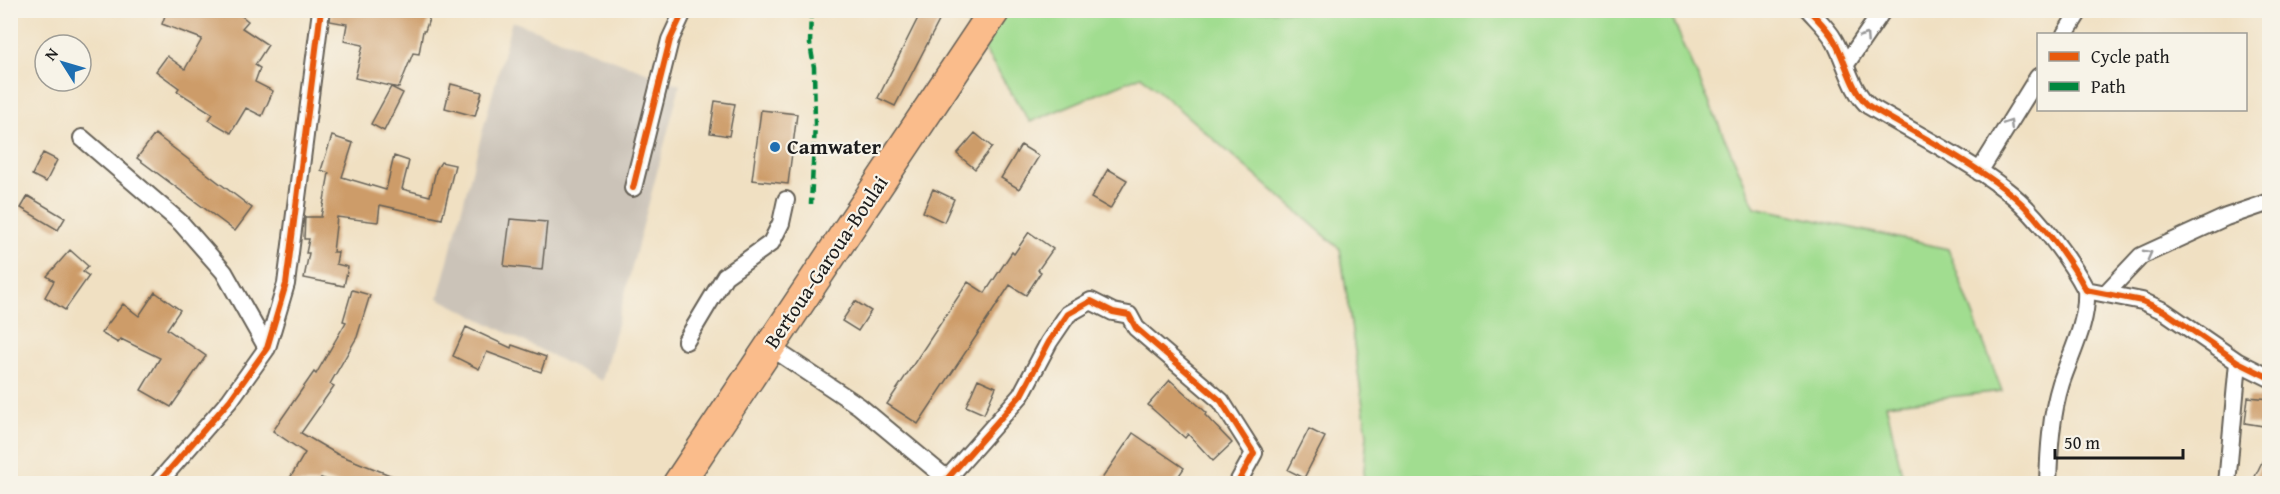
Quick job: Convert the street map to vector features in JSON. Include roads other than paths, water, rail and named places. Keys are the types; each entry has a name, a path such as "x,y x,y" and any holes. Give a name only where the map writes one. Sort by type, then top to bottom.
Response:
{"highway":[{"name":"Bertoua-Garoua-Boulai","path":"678,483 995,10"}],"street":[{"path":"156,483 230,400 267,348 286,284 321,10"},
{"path":"633,188 670,40 684,10"},
{"path":"1809,10 1832,37 1860,99 2008,191 2050,235 2086,290 2087,305 2061,385 2049,447 2048,483"},
{"path":"1846,64 1883,10"},
{"path":"2066,33 2080,10"},
{"path":"1979,171 2037,79"},
{"path":"82,138 181,223 224,272 267,348"},
{"path":"686,341 725,276 771,243 781,223 786,200"},
{"path":"2106,293 2141,256 2226,217 2270,202"},
{"path":"2086,290 2142,301 2164,311 2238,362 2270,378"},
{"path":"770,346 859,406 952,481 1021,395 1049,342 1068,314 1091,301 1113,312 1128,315 1136,328 1221,401 1254,453 1237,483"},
{"path":"2227,483 2238,362"}],"place":[{"name":"Camwater","path":"775,147"}]}
